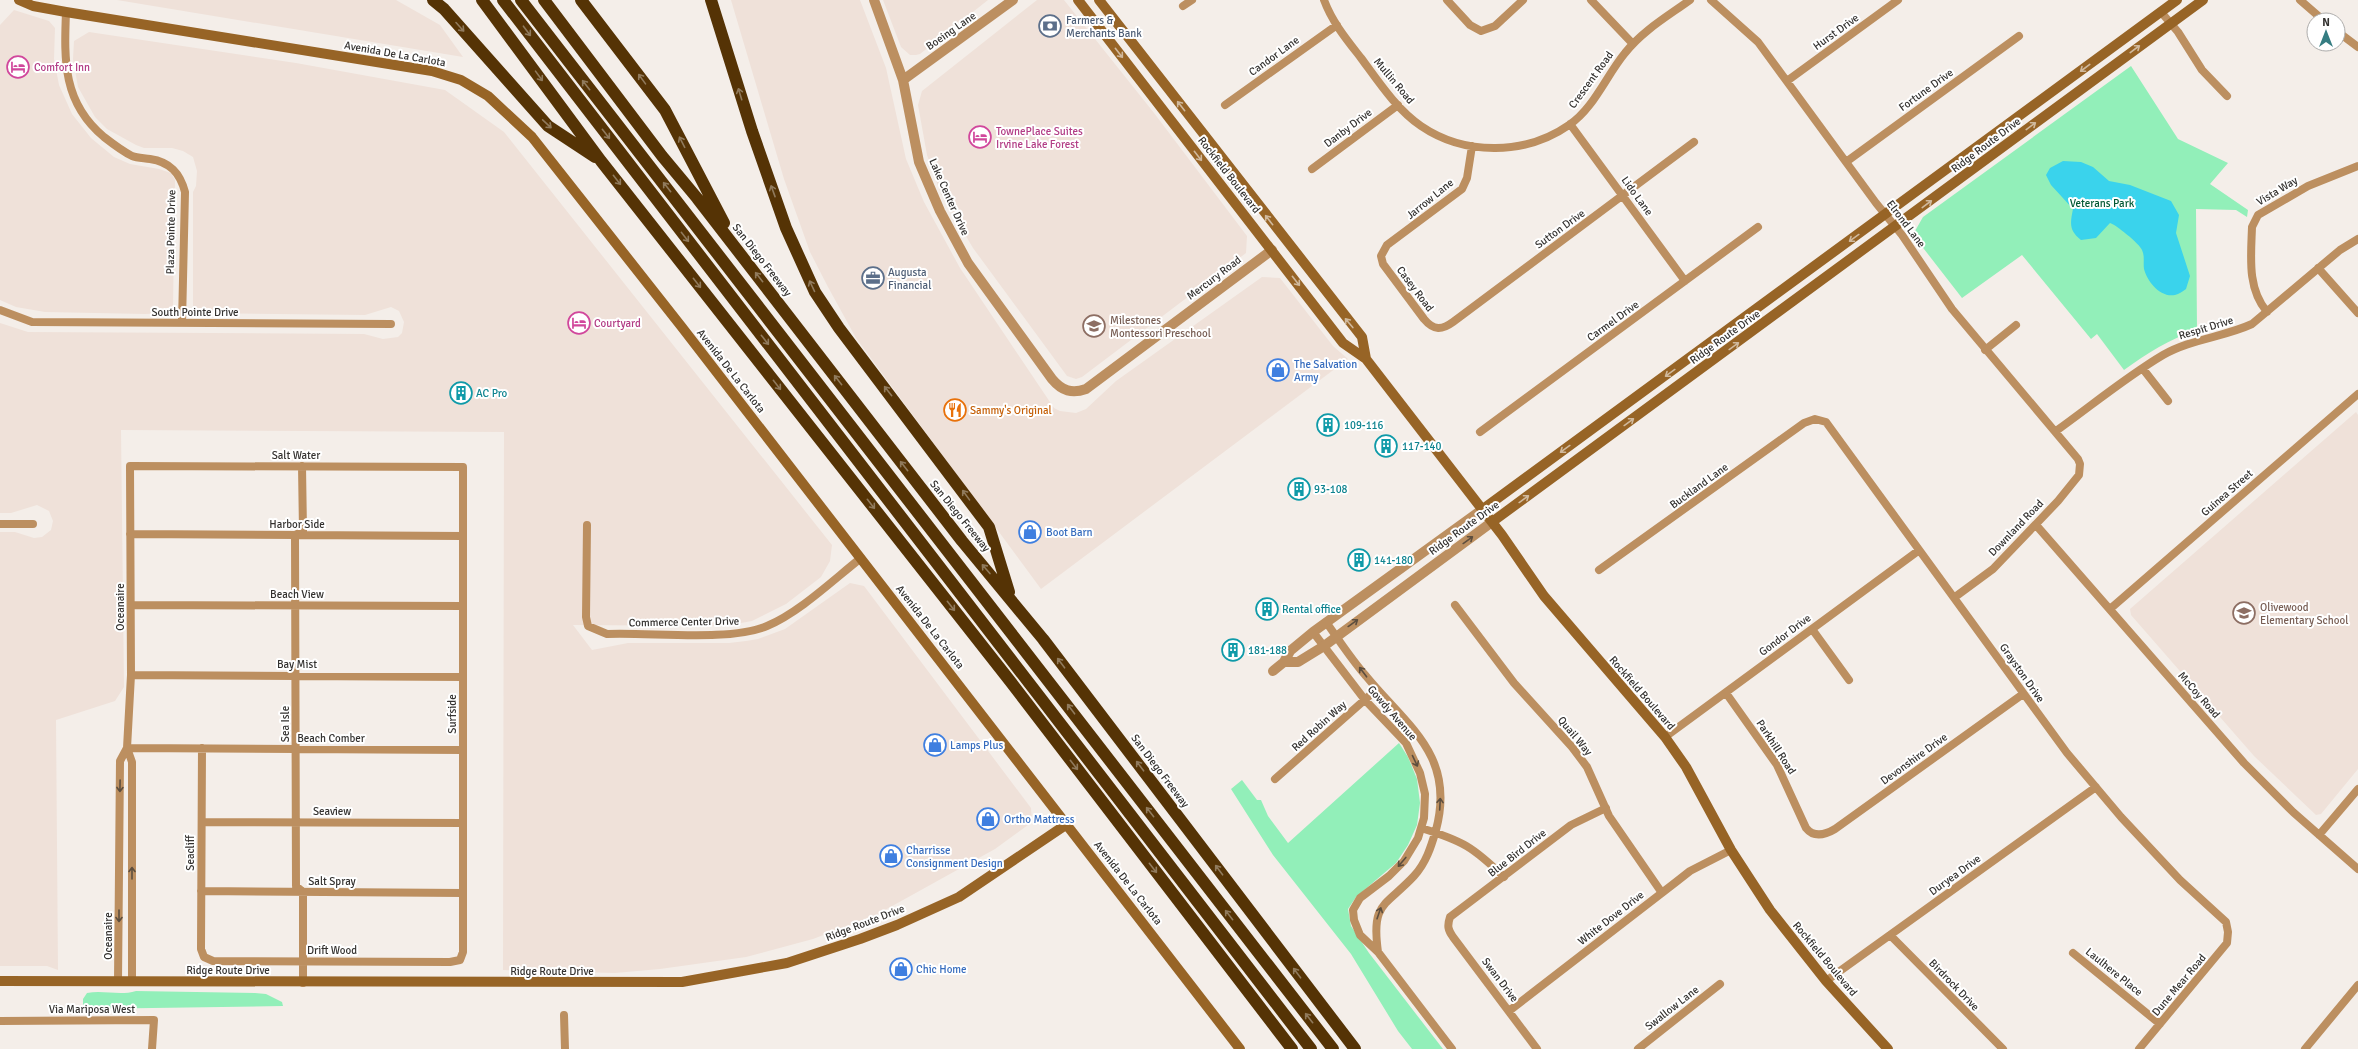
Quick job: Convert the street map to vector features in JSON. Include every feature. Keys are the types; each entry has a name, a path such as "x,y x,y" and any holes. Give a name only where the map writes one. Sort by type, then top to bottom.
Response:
{"highway":[{"path":"433,0 444,9 548,126 601,161"},
{"path":"482,0 601,161 1005,675 1292,1049"},
{"path":"503,0 1311,1049"},
{"path":"521,0 1333,1049"},
{"name":"San Diego Freeway","path":"544,0 662,156 738,251 962,541 1010,597 1355,1049"},
{"path":"581,0 666,110 738,251"},
{"path":"712,0 752,131 786,228 815,292 839,328 989,527 1010,597"}],"main road":[{"name":"Avenida De La Carlota","path":"19,0 33,6 66,12 432,71 461,80 488,96 532,137 861,558 1240,1049"},
{"name":"Rockfield Boulevard","path":"1078,0 1344,343 1366,359 1483,510 1544,596 1665,737 1686,767 1731,850 1774,915 1826,980 1888,1049"},
{"name":"Rockfield Boulevard","path":"1099,0 1362,338 1366,359"},
{"name":"Ridge Route Drive","path":"1483,510 2177,0"},
{"name":"Ridge Route Drive","path":"1492,522 1896,227 2202,0"},
{"path":"1272,250 1293,251"},
{"name":"Ridge Route Drive","path":"0,981 303,983 682,982 774,966 860,940 951,900 1067,824"}],"street":[{"name":"Lake Center Drive","path":"874,0 903,80 919,162 953,237 968,263 1052,379 1060,388 1072,392"},
{"name":"Boeing Lane","path":"903,80 1013,0"},
{"path":"1183,6 1192,0"},
{"name":"Mullin Road","path":"1324,0 1336,25 1398,105 1411,118 1432,133 1450,141 1472,146"},
{"path":"1447,0 1470,25 1481,31 1494,26 1523,0"},
{"path":"1590,0 1633,44"},
{"name":"Crescent Road","path":"1472,146 1510,148 1542,138 1570,124 1586,109 1633,44 1690,0"},
{"name":"Elrond Lane","path":"1711,0 1758,42 1846,162 1896,227 1952,309 1985,350 2056,431 2080,464"},
{"name":"Hurst Drive","path":"1787,81 1898,0"},
{"path":"2300,0 2314,12"},
{"name":"Plaza Pointe Drive","path":"66,12 66,67 69,84 77,107 94,128 118,148 133,156 166,164 181,178 184,192 182,323"},
{"path":"2161,12 2171,23 2202,70 2227,96"},
{"name":"Candor Lane","path":"1225,105 1336,25"},
{"name":"Fortune Drive","path":"1846,162 2019,36"},
{"path":"2346,38 2358,47"},
{"name":"Danby Drive","path":"1312,169 1398,105"},
{"name":"Lido Lane","path":"1570,124 1685,282"},
{"name":"Sutton Drive","path":"1437,329 1445,327 1453,322 1623,197 1694,142"},
{"name":"Jarrow Lane","path":"1381,256 1387,245 1462,189 1467,178 1472,146"},
{"name":"Vista Way","path":"2267,312 2258,300 2252,280 2252,227 2254,220 2258,215 2308,186 2358,166"},
{"name":"Carmel Drive","path":"1480,432 1758,227"},
{"name":"Respit Drive","path":"2056,431 2164,355 2185,345 2247,326 2267,312 2340,250 2358,239"},
{"name":"Mercury Road","path":"1072,392 1086,389 1272,250"},
{"name":"Casey Road","path":"1381,256 1383,264 1424,320 1437,329"},
{"path":"2318,268 2358,313"},
{"name":"South Pointe Drive","path":"0,310 32,322 391,324"},
{"path":"1985,350 2016,325"},
{"path":"2143,369 2168,401"},
{"name":"Guinea Street","path":"2110,609 2358,394"},
{"name":"Grayston Drive","path":"1812,420 1819,420 1831,427 1918,551 1955,597 2054,737 2096,787 2180,880 2226,922 2228,932"},
{"name":"Buckland Lane","path":"1599,570 1812,420"},
{"name":"Downland Road","path":"1955,597 1993,569 2036,525 2077,478 2080,464"},
{"name":"Salt Water","path":"130,466 462,467"},
{"name":"Oceanaire","path":"130,466 131,674 127,748 132,762 132,982"},
{"name":"Sea Isle","path":"302,466 303,531 295,535 295,676 296,886 303,892 303,983"},
{"name":"Surfside","path":"460,960 463,952 462,467"},
{"name":"Ridge Route Drive","path":"1483,510 1326,622 1290,651 1284,662 1298,662 1324,646 1492,522"},
{"path":"0,524 34,524"},
{"name":"Commerce Center Drive","path":"587,525 586,617 588,626 607,634 736,634 759,628 790,614 861,558"},
{"name":"McCoy Road","path":"2036,525 2244,763 2319,835 2358,869"},
{"name":"Harbor Side","path":"130,534 463,536"},
{"name":"Gondor Drive","path":"1665,737 1918,551"},
{"name":"Beach View","path":"131,605 463,606"},
{"name":"Quail Way","path":"1455,605 1514,684 1572,747 1587,767 1615,825 1662,892"},
{"name":"Gowdy Avenue","path":"1326,622 1377,688 1408,722 1432,757 1441,799 1435,832 1426,858 1418,870 1383,903 1377,914 1375,930 1378,952"},
{"path":"1812,629 1850,680"},
{"name":"Gowdy Avenue","path":"1314,632 1365,700 1406,744 1420,772 1424,794 1424,818 1418,838 1404,861 1389,876 1360,898 1353,910 1354,920 1360,935 1378,952 1452,1049"},
{"path":"1273,671 1284,662"},
{"name":"Bay Mist","path":"131,674 463,676"},
{"name":"Red Robin Way","path":"1275,780 1377,688"},
{"name":"Parkhill Road","path":"1726,693 1777,765 1806,828 1814,834"},
{"name":"Devonshire Drive","path":"1814,834 1824,834 1835,830 2023,694"},
{"name":"Oceanaire","path":"118,982 120,761 127,748"},
{"name":"Beach Comber","path":"127,748 463,750"},
{"name":"Seacliff","path":"202,748 201,949 204,957"},
{"name":"Duryea Drive","path":"1826,980 1890,936 2096,787"},
{"path":"2319,835 2358,789"},
{"name":"Blue Bird Drive","path":"1448,924 1453,915 1504,878 1578,820 1606,808"},
{"name":"Seaview","path":"202,822 463,823"},
{"path":"1421,828 1455,838 1474,849 1504,878"},
{"name":"White Dove Drive","path":"1509,1011 1690,871 1731,850"},
{"name":"Salt Spray","path":"201,892 463,892"},
{"name":"Swan Drive","path":"1448,924 1448,931 1537,1049"},
{"name":"Dune Mear Road","path":"2139,1049 2227,943 2228,932"},
{"name":"Birdrock Drive","path":"1890,936 2003,1049"},
{"name":"Laulhere Place","path":"2072,953 2160,1024"},
{"name":"Drift Wood","path":"204,957 213,961 450,962 460,960"},
{"name":"Swallow Lane","path":"1638,1049 1720,984"},
{"path":"2304,1049 2358,986"},
{"path":"564,1015 565,1049"},
{"name":"Via Mariposa West","path":"0,1021 154,1020 152,1049"}],"shaded area":[{"path":"117,0 396,0 440,25 463,57"},
{"path":"731,0 860,0 886,68 906,159 924,202 960,268 1054,408 1060,411 1076,413 1086,409 1116,381 1262,277 1280,278 1333,346 1348,359 1041,589 856,338 828,287 810,252 784,179"},
{"path":"883,0 988,0 920,54 910,55 901,47"},
{"path":"1037,0 1064,0 1154,113 1247,236 1246,253 1082,377 1076,379 1067,376 973,248 941,194 927,155 918,105 922,91"},
{"path":"14,10 49,21 55,28 54,59 59,85 72,114 91,138 114,157 130,164 159,169 171,173 175,180 173,306 171,310 164,313 145,314 45,312 16,307 0,300 0,25"},
{"path":"89,32 296,63 445,90 504,132 832,545 830,561 821,577 786,604 752,621 724,626 573,625 592,650 628,643 729,643 758,639 785,629 850,583 864,586 1031,808 1032,822 995,849 876,915 813,939 746,957 660,969 615,973 503,970 504,432 121,430 124,687 115,701 56,720 58,970 47,966 0,966 0,532 15,532 34,538 42,537 51,530 53,521 49,511 37,505 11,513 0,513 0,323 28,332 364,334 383,339 398,337 402,333 404,322 399,311 391,307 365,315 203,313 197,311 193,306 193,192 196,186 197,171 193,157 183,151 172,148 144,148 136,145 107,129 95,117 78,87 73,59 74,41"},
{"name":"Olivewood Elementary School","path":"2356,412 2358,415 2358,769 2321,814 2316,815 2254,756 2131,615 2130,609"}],"green space":[{"name":"Veterans Park","path":"2131,66 2178,139 2228,163 2210,184 2248,210 2247,217 2236,210 2196,209 2197,330 2159,347 2124,370 2097,334 2091,339 2022,255 1962,298 1917,240 1915,231 1923,217"},
{"path":"1399,743 1408,757 1417,779 1420,803 1417,825 1408,845 1396,863 1356,897 1348,909 1351,926 1369,953 1443,1049 1412,1049 1398,1031 1351,954 1273,855 1231,789 1242,780 1257,800 1261,800 1268,816 1288,843"},
{"path":"136,991 266,994 282,1002 283,1006 83,1009 83,999 87,993 124,993"}],"water":[{"path":"2063,161 2081,162 2093,167 2109,181 2130,185 2171,201 2179,215 2176,233 2190,276 2186,289 2176,295 2169,295 2164,294 2155,288 2148,279 2144,269 2142,250 2137,243 2113,224 2110,223 2096,238 2081,240 2074,233 2071,226 2073,209 2051,185 2046,175 2050,168"}],"place":[{"name":"Farmers & Merchants Bank","path":"1050,26"},
{"name":"Comfort Inn","path":"18,67"},
{"name":"TownePlace Suites Irvine Lake Forest","path":"980,137"},
{"name":"Augusta Financial","path":"873,278"},
{"name":"Courtyard","path":"579,323"},
{"name":"Milestones Montessori Preschool","path":"1094,326"},
{"name":"The Salvation Army","path":"1278,370"},
{"name":"AC Pro","path":"461,393"},
{"name":"Sammy's Original","path":"955,410"},
{"name":"109-116","path":"1328,425"},
{"name":"117-140","path":"1386,446"},
{"name":"93-108","path":"1299,489"},
{"name":"Boot Barn","path":"1030,532"},
{"name":"141-180","path":"1359,560"},
{"name":"Rental office","path":"1267,609"},
{"name":"Olivewood Elementary School","path":"2244,613"},
{"name":"181-188","path":"1233,650"},
{"name":"Lamps Plus","path":"935,745"},
{"name":"Ortho Mattress","path":"988,819"},
{"name":"Charrisse Consignment Design","path":"891,856"},
{"name":"Chic Home","path":"901,969"}]}
